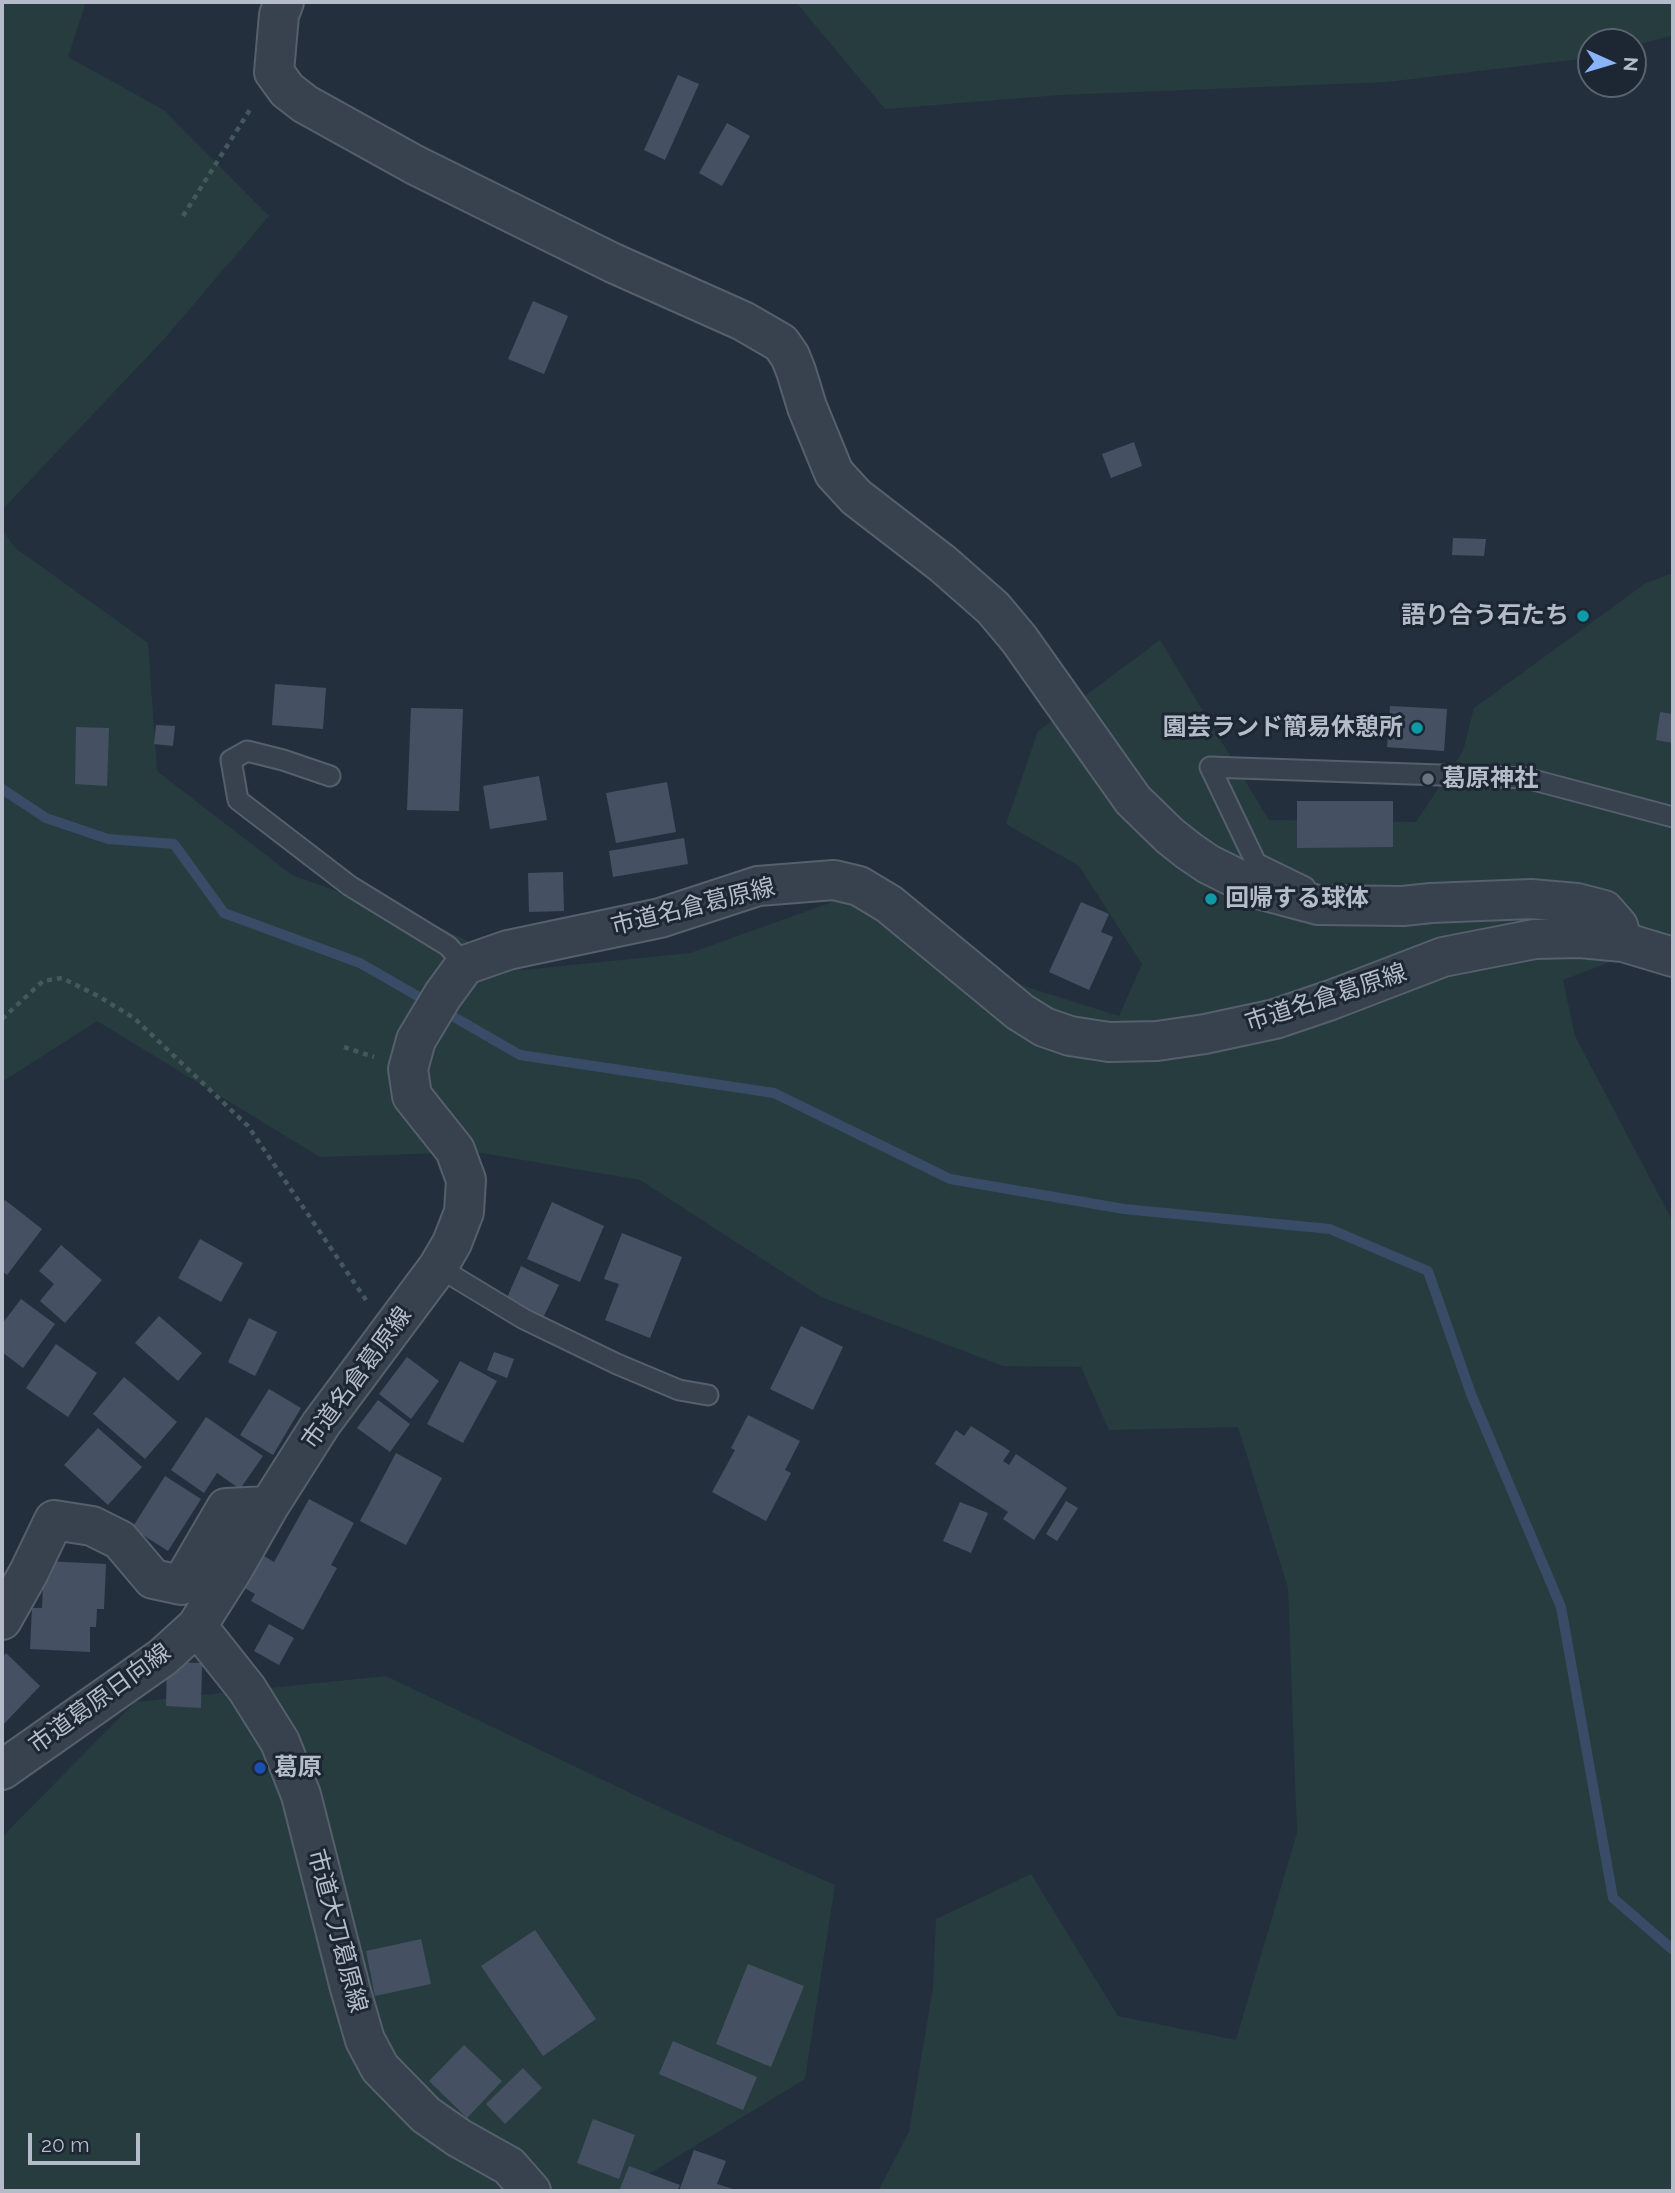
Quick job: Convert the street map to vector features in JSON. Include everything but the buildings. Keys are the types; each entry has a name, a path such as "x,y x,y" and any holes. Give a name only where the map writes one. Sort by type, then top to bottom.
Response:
{"street":[{"path":"284,2 279,15 274,72 287,90 305,104 415,165 613,263 743,321 781,343 790,356 834,473 856,497 943,564 993,608 1019,639 1133,800 1170,836 1209,864 1258,889 1318,905 1404,906 1531,899 1577,903 1604,910 1618,926 1623,942"},
{"name":"市道名倉葛原線","path":"197,1626 321,1424 438,1267 452,1243 464,1212 466,1180 455,1150 412,1096 408,1069 416,1040 443,995 466,965 508,950 660,918 758,886 834,880 859,886 889,904 1020,1012 1044,1027 1070,1036 1109,1042 1181,1038 1275,1019 1443,957 1535,939 1580,938 1623,942 1673,957"},
{"path":"2,1619 54,1520 92,1526 120,1540 153,1579 181,1585 226,1508 269,1507"},
{"name":"市道葛原日向線","path":"2,1770 163,1657 197,1626"},
{"name":"市道大刀葛原線","path":"197,1626 247,1689 280,1742 301,1795 365,2040 380,2068 426,2115 458,2138 509,2166 531,2191"}],"lane":[{"path":"330,776 247,751 230,760 238,800 350,886 448,946 466,965"},
{"path":"1344,905 1256,863 1210,766 1526,778 1673,817"},
{"path":"438,1267 524,1319 617,1364 679,1390 708,1395"}],"path":[{"path":"183,216 274,72"},
{"path":"2,1019 43,981 62,978 134,1018 248,1126 388,1333"}],"green space":[{"path":"2,2 86,2 68,57 164,110 269,216 165,338 2,510"},
{"path":"796,2 1673,2 1673,35 1647,42 1647,28 1577,28 1577,59 1387,82 1060,95 885,109"},
{"path":"2,529 14,547 148,643 157,771 292,875 446,930 523,970 690,953 849,896 1027,987 1119,1016 1142,964 1079,866 1006,824 1038,731 1160,640 1269,820 1416,822 1463,751 1474,708 1646,583 1673,573 1673,938 1563,980 1575,1036 1673,1222 1673,2191 878,2191 909,2132 933,1988 936,1919 1031,1874 1118,2016 1236,2040 1297,1833 1288,1588 1238,1427 1109,1430 1081,1367 1003,1366 821,1297 640,1180 476,1152 320,1157 97,1021 2,1082"},
{"path":"386,1676 670,1812 835,1885 805,2079 621,2191 2,2191 2,1837 135,1702"}],"waterway":[{"path":"2,789 46,818 108,839 174,844 224,913 360,963 520,1055 774,1093 950,1179 1124,1209 1330,1229 1428,1271 1471,1394 1561,1607 1613,1898 1673,1950"}],"place":[{"name":"語り合う石たち","path":"1583,616"},
{"name":"園芸ランド簡易休憩所","path":"1417,728"},
{"name":"葛原神社","path":"1428,779"},
{"name":"回帰する球体","path":"1211,899"},
{"name":"葛原","path":"260,1768"}]}
